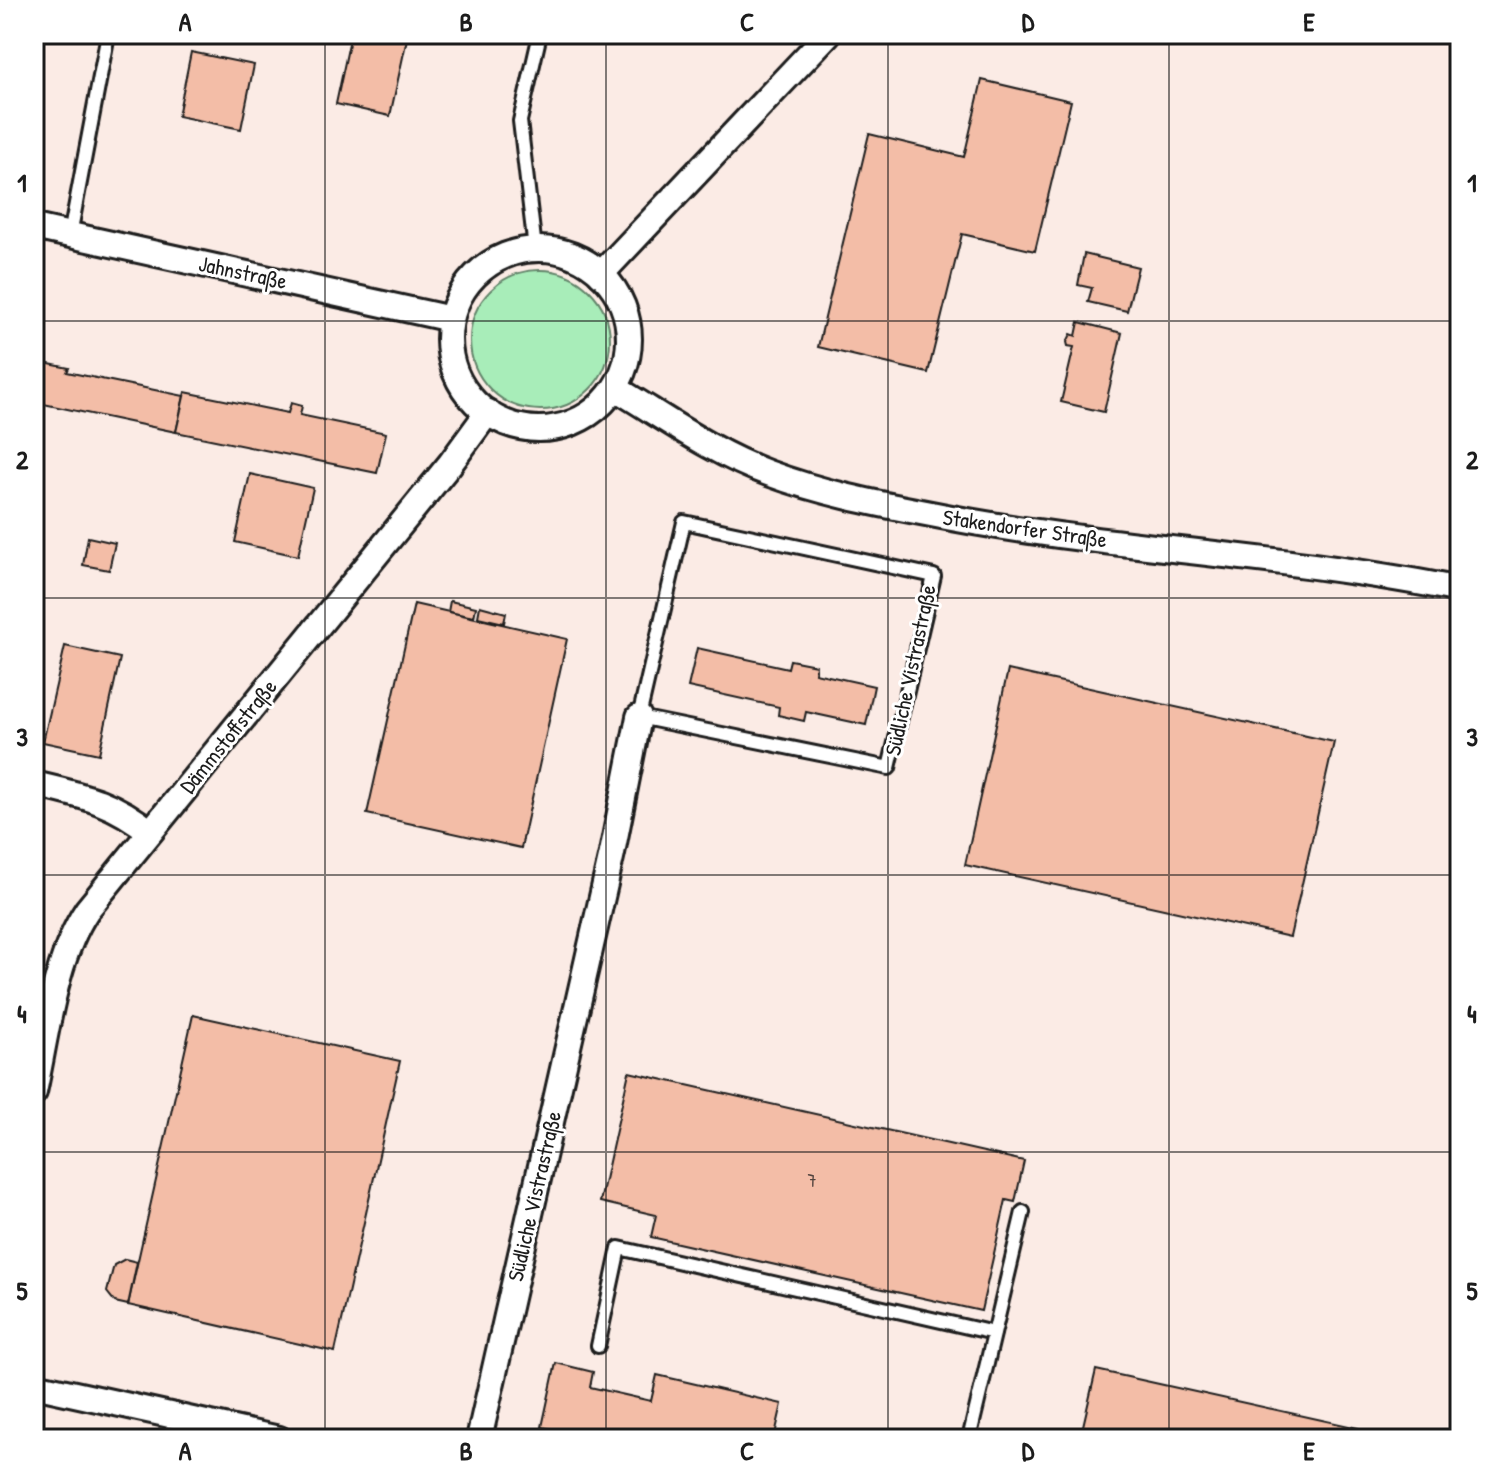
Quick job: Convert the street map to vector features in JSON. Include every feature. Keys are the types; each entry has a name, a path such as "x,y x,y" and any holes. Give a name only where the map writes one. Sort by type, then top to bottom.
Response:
{"street":[{"path":"601,274 828,34"},
{"name":"Jahnstraße","path":"34,227 451,319"},
{"path":"535,249 570,255 601,274 622,302 629,337 623,372 605,400 586,415 549,428 517,426 488,412 474,401 455,371 450,354 451,319 463,292 481,270 515,252 535,249"},
{"name":"Stakendorfer Straße","path":"615,388 693,437 765,472 847,496 1003,527 1278,561 1460,590"},
{"name":"Dämmstoffstraße","path":"34,1092 65,955 75,929 150,832 450,464 488,412"},
{"name":"Südliche Vistrastraße","path":"479,1439 602,898 639,717"},
{"path":"34,784 98,799 129,815 150,832"},
{"path":"34,1385 279,1439"}],"lane":[{"path":"70,235 108,34"},
{"path":"535,249 520,121 540,34"},
{"name":"Südliche Vistrastraße","path":"684,522 934,576 889,768 639,717 684,522"},
{"path":"969,1439 1023,1212"},
{"path":"598,1346 619,1248 994,1333"}],"shaded area":[{"path":"34,34 1460,34 1460,1439 34,1439"}],"green space":[{"path":"540,270 567,276 589,291 604,313 610,340 604,367 589,389 567,404 540,410 513,404 491,389 476,367 470,340 476,313 491,291 513,276"}],"building":[{"path":"351,34 362,37 362,34 408,34 390,116 336,104"},
{"path":"191,52 254,65 241,129 178,116"},
{"path":"982,80 1071,101 1035,251 962,234 928,373 818,347 869,134 964,157"},
{"path":"1084,254 1138,267 1127,311 1088,302 1092,288 1078,285"},
{"path":"1079,322 1122,333 1104,412 1061,402 1074,347 1068,346 1067,342 1071,334 1076,336"},
{"path":"34,361 69,368 67,372 184,396 176,432 34,402"},
{"path":"185,392 288,413 291,403 302,406 300,415 386,433 377,473 176,432"},
{"path":"250,474 313,488 298,556 235,542"},
{"path":"88,537 115,543 109,570 83,565"},
{"path":"450,601 476,607 474,617 448,612"},
{"path":"414,604 567,639 521,848 367,814"},
{"path":"480,606 506,613 504,623 478,617"},
{"path":"65,646 120,658 99,754 43,742"},
{"path":"697,648 788,668 790,660 816,665 815,673 874,686 866,725 806,712 804,721 778,715 779,707 688,687"},
{"path":"1008,670 1334,742 1290,937 965,865"},
{"path":"193,1015 400,1061 335,1352 128,1305"},
{"path":"629,1072 1024,1161 1015,1202 1006,1200 981,1311 651,1237 656,1215 600,1202"},
{"path":"125,1259 137,1262 128,1305 115,1302 107,1292 114,1265"},
{"path":"556,1363 593,1372 590,1387 651,1401 657,1375 782,1404 774,1439 595,1439 542,1427"},
{"path":"1096,1370 1358,1428 1356,1439 1080,1439"}]}
